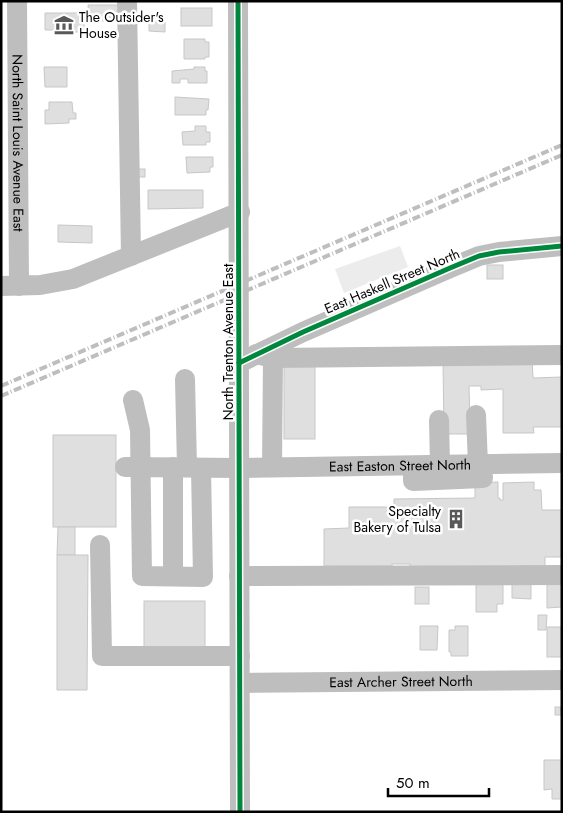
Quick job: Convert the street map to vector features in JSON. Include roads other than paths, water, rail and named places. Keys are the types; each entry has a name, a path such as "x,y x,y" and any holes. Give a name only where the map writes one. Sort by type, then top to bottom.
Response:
{"street":[{"name":"North Saint Louis Avenue East","path":"10,286 18,1"},
{"path":"127,1 131,256"},
{"name":"North Trenton Avenue East","path":"238,1 240,212 256,358 239,468 240,812"},
{"path":"10,286 40,285 73,279 240,212"},
{"name":"East Haskell Street North","path":"256,358 479,256 499,252 562,246"},
{"path":"272,468 256,358 562,355"},
{"path":"133,400 140,430 133,467 142,576 203,577 187,468 185,379"},
{"path":"413,466 413,481 483,478 476,415"},
{"path":"439,420 440,465"},
{"name":"East Easton Street North","path":"133,467 272,468 562,463"},
{"path":"173,576 187,468"},
{"path":"100,545 102,656 240,656"},
{"path":"239,576 562,575"},
{"name":"East Archer Street North","path":"240,683 562,680"}],"railway":[{"path":"1,386 562,145"},
{"path":"1,396 562,155"}],"place":[{"name":"The Outsider's House","path":"64,25"},
{"name":"Specialty Bakery of Tulsa","path":"456,519"}]}
